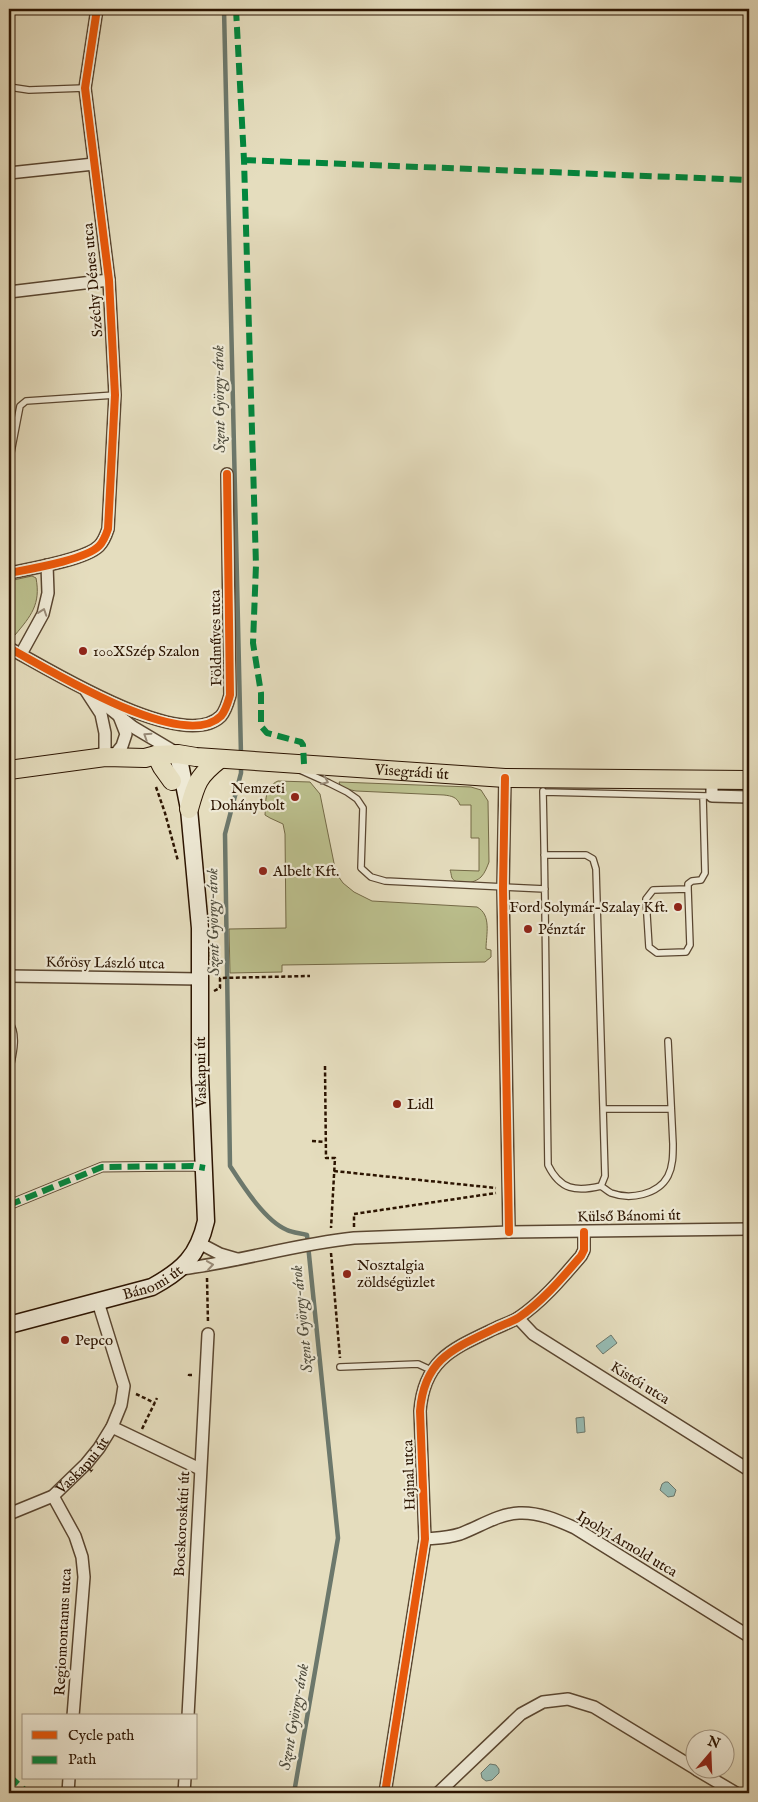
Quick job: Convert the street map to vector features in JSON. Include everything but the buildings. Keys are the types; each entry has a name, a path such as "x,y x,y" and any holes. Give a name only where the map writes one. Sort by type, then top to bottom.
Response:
{"main road":[{"name":"Visegrádi út","path":"9,770 109,757 145,758 156,755 178,754 249,761 505,778 543,785 709,790 749,780"},
{"name":"Vaskapui út","path":"178,754 173,764 172,781 187,868 200,928 200,1076 206,1221 199,1242 187,1263 181,1269"},
{"name":"Vaskapui út","path":"178,754 189,809 187,868"},
{"path":"156,755 172,781"},
{"path":"189,809 196,785 208,768 226,759"},
{"name":"Bánomi út","path":"9,1325 152,1287 181,1269"}],"street":[{"name":"Széchy Dénes utca","path":"47,565 86,554 98,548 105,539 108,529 115,395 109,280 85,88 97,9"},
{"path":"9,173 94,164"},
{"path":"9,292 109,280"},
{"name":"Földműves utca","path":"86,691 157,720 188,726 206,724 220,716 227,705 230,695 226,474"},
{"path":"9,573 47,565 48,593 43,614 21,654"},
{"name":"Földműves utca","path":"9,648 86,691 133,727 178,754"},
{"name":"Földműves utca","path":"86,691 101,714 109,757"},
{"path":"109,757 122,746 126,734 118,715"},
{"path":"330,1240 509,1232 502,888 505,778"},
{"name":"Visegrádi út","path":"709,790 749,797"},
{"name":"Kőrösy László utca","path":"9,976 200,979"},
{"path":"9,1205 102,1167 192,1166 204,1168"},
{"name":"Külső Bánomi út","path":"509,1232 749,1229"},
{"name":"Hajnal utca","path":"385,1793 425,1539 420,1411 424,1384 431,1370 444,1357 459,1346 518,1318 558,1283 581,1256 584,1250 584,1232"},
{"name":"Bánomi út","path":"181,1269 208,1266 330,1240"},
{"path":"199,1242 220,1254 238,1260"},
{"name":"Vaskapui út","path":"9,1514 53,1496 100,1448 122,1405 124,1388 98,1302"},
{"name":"Kistói utca","path":"518,1318 533,1334 749,1470"},
{"name":"Bocskoroskúti út","path":"188,1714 208,1334"},
{"path":"112,1427 200,1469"},
{"name":"Regiomontanus utca","path":"53,1496 75,1536 82,1557 84,1577 73,1714"},
{"name":"Ipolyi Arnold utca","path":"425,1539 445,1538 518,1513 537,1514 575,1528 747,1635"},
{"path":"438,1793 521,1714 543,1702 568,1699 594,1707 686,1763"},
{"path":"68,1793 69,1780"},
{"path":"184,1793 185,1780"},
{"path":"714,1780 736,1793"}],"lane":[{"path":"9,87 29,90 85,88"},
{"path":"9,463 20,406 26,401 115,395"},
{"path":"282,763 329,783 357,799 363,808 361,868 371,877 384,881 545,889"},
{"path":"543,785 547,963 545,1004 548,1165 554,1177 566,1186 584,1190 601,1186 610,1192 627,1195 647,1193 658,1188 668,1177 672,1161 668,1041"},
{"path":"688,889 653,890 646,899 648,947 657,953 686,952 690,945 688,884 692,881 702,880 705,874 709,790"},
{"path":"544,855 586,855 593,859 596,869 605,1176 601,1186"},
{"path":"9,1022 13,1028 13,1053 9,1073"},
{"path":"603,1109 671,1109"},
{"path":"340,1367 418,1364 431,1370"}],"path":[{"path":"165,813 187,868"},
{"path":"220,978 310,976"},
{"path":"324,1066 326,1158 335,1158 330,1240 340,1367"},
{"path":"312,1141 325,1142"},
{"path":"334,1171 496,1188 496,1193 354,1214 354,1238"},
{"path":"208,1266 208,1334"},
{"path":"124,1388 155,1403"},
{"path":"138,1439 157,1398"}],"green space":[{"path":"32,576 36,578 36,602 26,622 15,635 9,632 9,581"},
{"path":"278,781 310,782 320,794 336,873 343,883 354,892 372,901 477,907 485,915 486,949 491,950 491,957 485,962 282,965 282,972 230,973 229,929 286,928 285,834 283,824 265,815 268,791"},
{"path":"339,782 471,787 481,790 488,801 489,862 484,874 475,881 462,883 452,878 450,870 479,871 479,838 471,838 471,805 460,805 454,797 444,795 356,791 346,789"}],"water":[{"path":"611,1335 617,1343 603,1354 596,1346"},
{"path":"584,1417 585,1432 577,1433 576,1418"},
{"path":"665,1482 668,1482 676,1490 674,1496 668,1497 660,1490"},
{"path":"490,1764 496,1765 499,1773 492,1780 486,1781 482,1778 481,1773"}],"waterway":[{"name":"Szent György-árok","path":"224,9 241,755"},
{"name":"Szent György-árok","path":"241,763 241,773 225,834 230,1166 255,1202 271,1219 287,1230 307,1235 338,1538 294,1793"}],"marked path":[{"path":"236,9 244,160 256,565 253,643 261,693 261,726 267,733 301,742 303,745 304,764"},
{"path":"244,160 749,180"},
{"path":"9,1205 102,1167 193,1166 205,1168"},
{"path":"9,1776 28,1793"}],"cycle path":[{"path":"9,573 82,556 99,546 104,540 108,529 115,395 109,280 85,88 97,9"},
{"path":"9,648 115,704 147,716 177,724 203,725 221,716 226,709 230,695 227,474"},
{"path":"505,778 503,888 509,1232"},
{"path":"385,1793 425,1539 420,1411 427,1379 434,1368 453,1350 518,1318 544,1297 581,1256 584,1250 584,1232"}],"place":[{"name":"100XSzép Szalon","path":"83,651"},
{"name":"Nemzeti Dohánybolt","path":"295,797"},
{"name":"Albelt Kft.","path":"263,871"},
{"name":"Ford Solymár-Szalay Kft.","path":"678,907"},
{"name":"Pénztár","path":"528,929"},
{"name":"Lidl","path":"397,1104"},
{"name":"Nosztalgia zöldségüzlet","path":"347,1274"},
{"name":"Pepco","path":"65,1340"}]}
